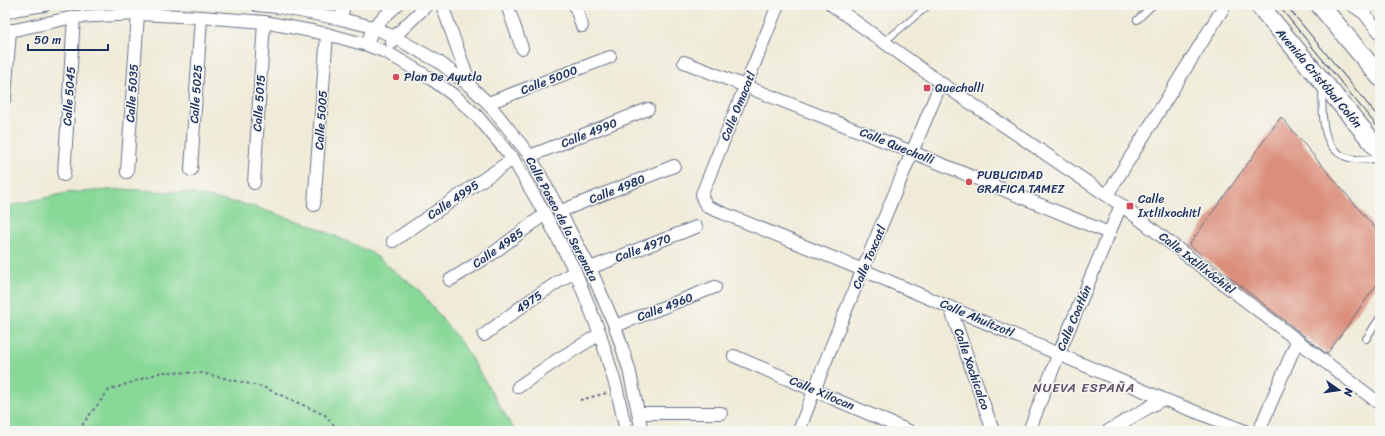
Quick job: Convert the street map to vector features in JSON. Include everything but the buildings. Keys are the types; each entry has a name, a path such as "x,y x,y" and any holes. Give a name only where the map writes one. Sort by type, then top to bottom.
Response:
{"main road":[{"name":"Avenida Cristóbal Colón","path":"1259,5 1380,151"},
{"path":"1320,5 1380,77"}],"street":[{"path":"5,13 18,7 45,5"},
{"name":"Calle Paseo de la Serenata","path":"256,5 279,6 341,19 373,28 394,37 439,62 471,87 488,104 530,156 590,268 615,326 629,369 642,431"},
{"path":"341,19 344,5"},
{"path":"367,45 373,28 397,5"},
{"path":"388,53 394,37 427,5"},
{"path":"442,5 471,87"},
{"path":"507,5 522,48"},
{"path":"575,5 582,26"},
{"name":"Calle Omacatl","path":"708,207 703,201 702,194 778,5"},
{"name":"Calle Ixtlilxóchitl","path":"832,5 941,83 1121,205 1380,404"},
{"path":"1107,195 1225,5"},
{"path":"1352,5 1364,13 1380,33"},
{"name":"Calle Paseo de la Serenata","path":"7,31 74,17 138,14 264,22 328,34 367,45 388,53 433,80 456,97 478,117 513,159 546,214 575,271 600,334 617,390 626,431"},
{"name":"Calle 5035","path":"127,172 138,14"},
{"name":"Calle 5045","path":"64,175 74,17"},
{"name":"Calle 5025","path":"191,170 201,17"},
{"name":"Calle 5015","path":"254,183 264,22"},
{"path":"5,98 7,31"},
{"name":"Calle 5005","path":"314,205 328,34"},
{"name":"Calle 5000","path":"488,104 610,57"},
{"name":"Calle Quecholli","path":"684,62 912,152 1109,233"},
{"name":"Calle Toxcatl","path":"799,431 814,390 941,83"},
{"name":"Calle 4990","path":"530,156 648,109"},
{"name":"Calle 4995","path":"392,241 513,159"},
{"name":"Calle 4980","path":"561,212 674,166"},
{"name":"Calle Coatlán","path":"1029,431 1059,353 1121,205"},
{"name":"Calle Ahuítzotl","path":"708,207 863,270 1163,399 1245,431"},
{"name":"Calle 4985","path":"450,280 492,254 546,214"},
{"name":"Calle 4970","path":"590,268 696,227"},
{"name":"4975","path":"484,335 529,301 575,271"},
{"name":"Calle 4960","path":"615,326 715,287"},
{"name":"Calle Xochicalco","path":"950,307 993,431"},
{"path":"518,387 557,360 600,334"},
{"path":"1259,431 1297,341"},
{"name":"Calle Xilocan","path":"734,356 909,431"},
{"path":"1108,431 1163,399"},
{"path":"638,413 721,413"}],"lane":[{"path":"884,42 929,5"},
{"path":"1137,20 1153,5"},
{"path":"1322,82 1323,126 1331,146 1345,157 1360,160 1380,159"},
{"path":"1366,339 1380,317"}],"path":[{"path":"80,431 84,422 109,390 162,372 202,373 263,387 325,415 339,431"},
{"path":"580,400 617,390"}],"green space":[{"path":"123,189 187,193 248,205 311,225 372,253 421,292 465,348 515,431 5,431 5,207 66,193"}],"tram line":[{"path":"1278,5 1380,130"},
{"path":"1286,5 1380,119"}],"place":[{"name":"Plan De Ayutla","path":"396,77"},
{"name":"Quecholli","path":"927,88"},
{"name":"PUBLICIDAD GRAFICA TAMEZ","path":"969,182"},
{"name":"Calle Ixtlilxochitl","path":"1130,206"}],"district":[{"name":"NUEVA ESPAÑA","path":"1084,387"}]}
